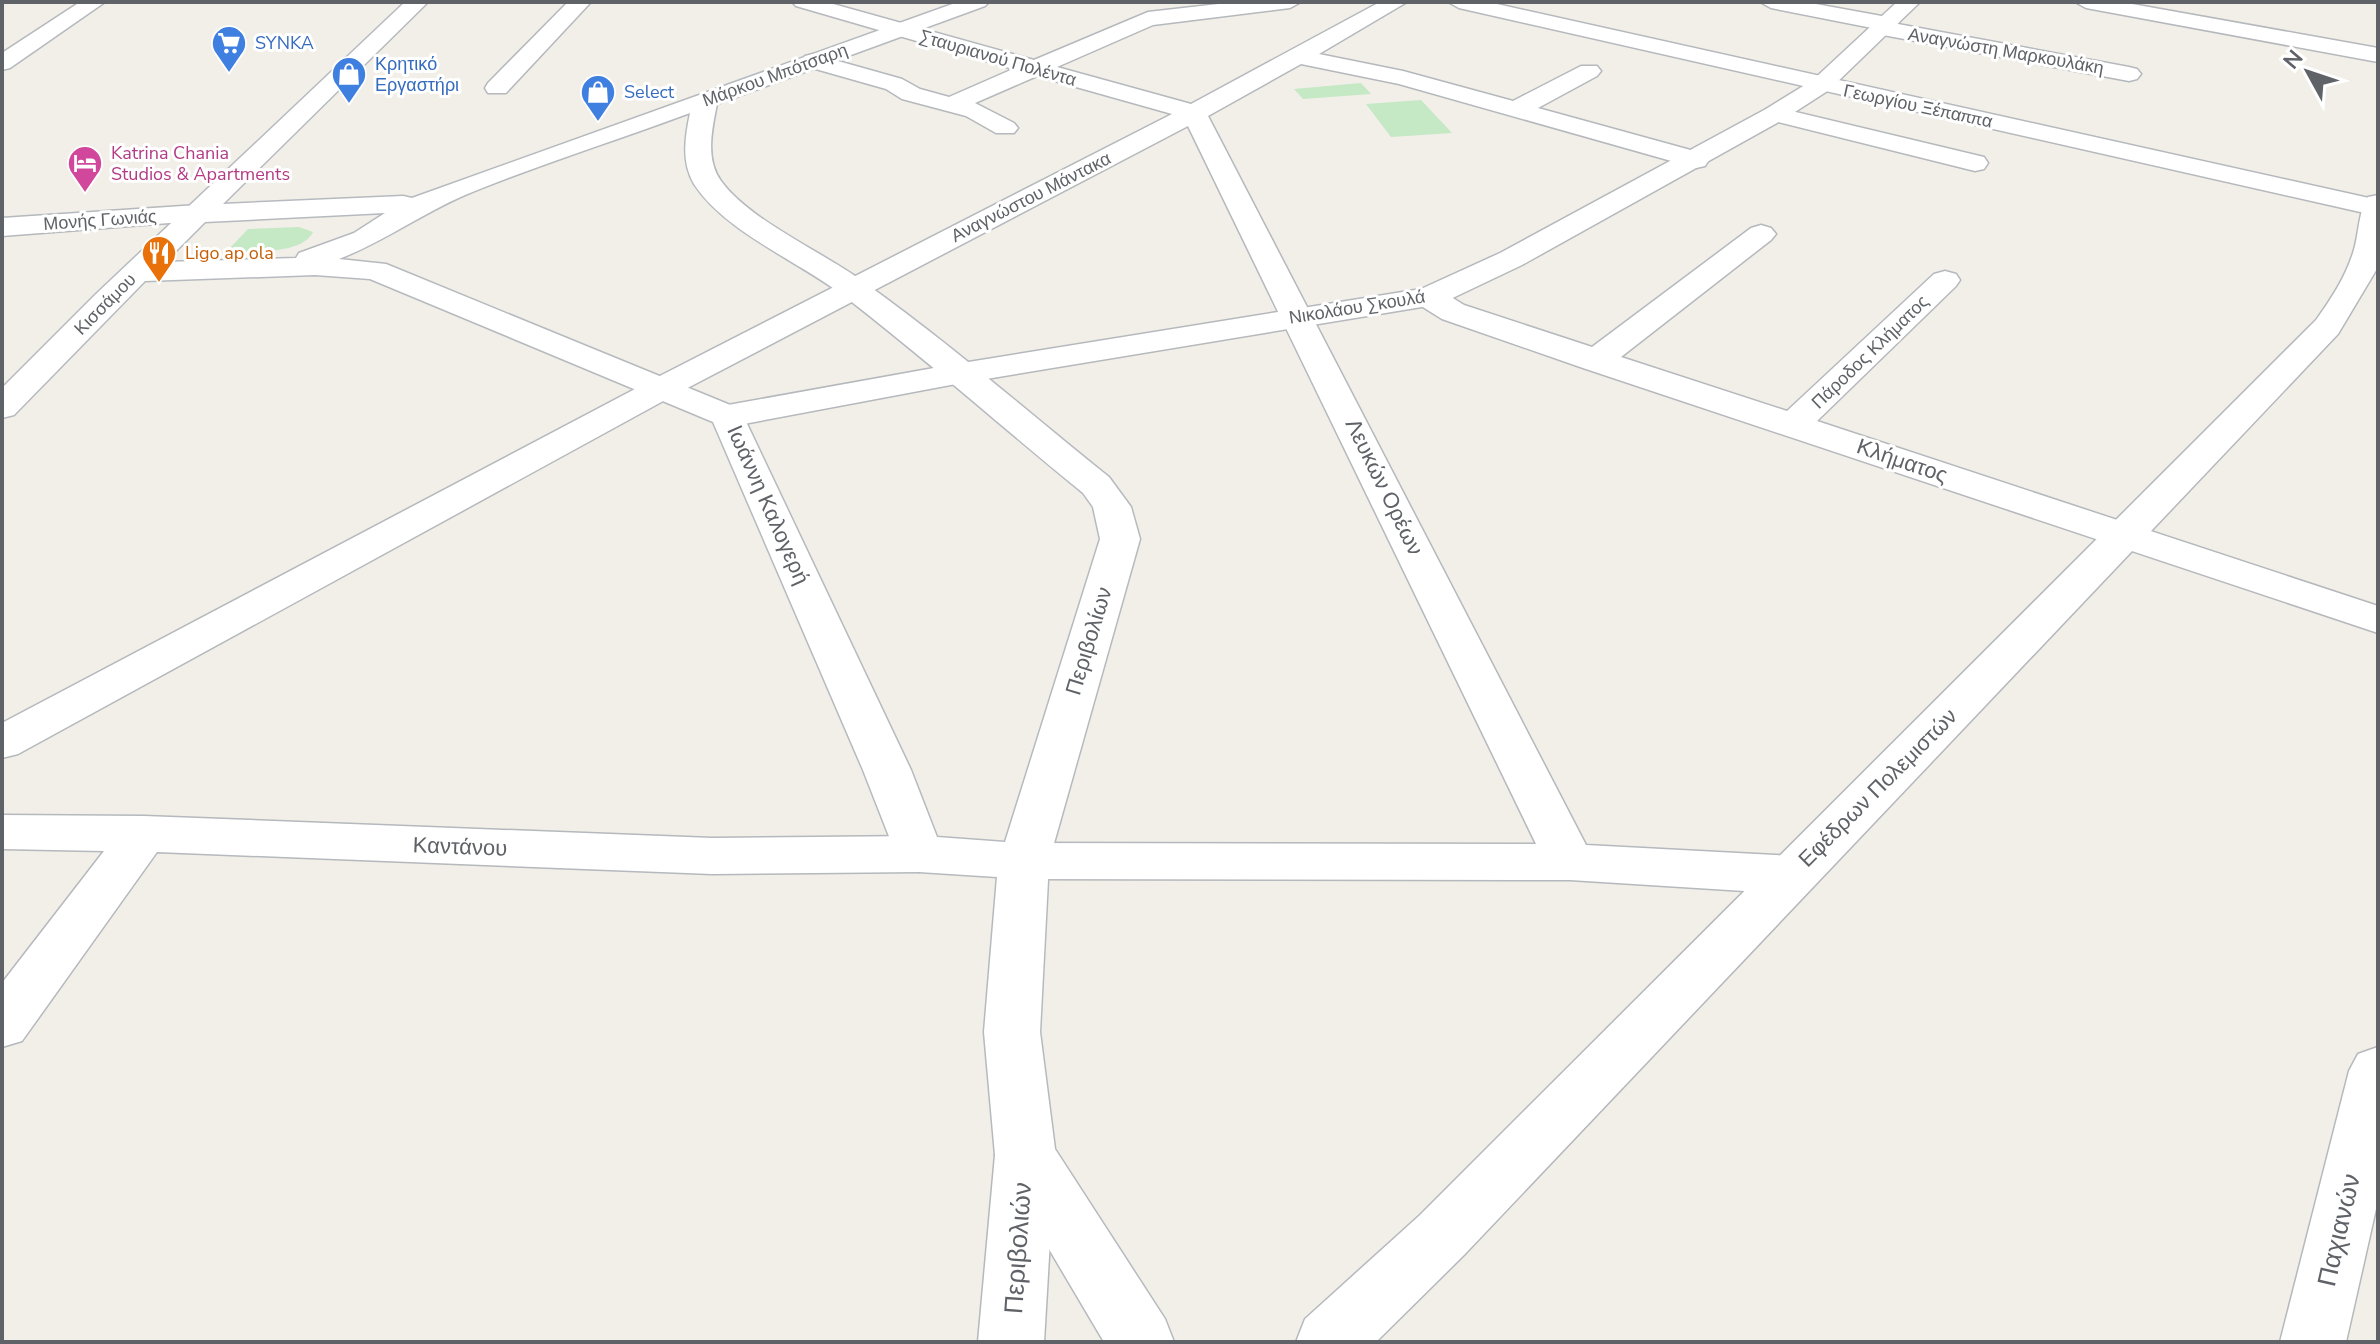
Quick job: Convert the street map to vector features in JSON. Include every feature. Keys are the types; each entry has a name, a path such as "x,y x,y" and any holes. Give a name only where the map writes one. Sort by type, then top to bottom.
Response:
{"street":[{"path":"2,63 94,2"},
{"name":"Κισσάμου","path":"2,408 137,272 417,2"},
{"path":"497,88 580,2"},
{"name":"Σταυριανού Πολέντα","path":"803,2 1194,113"},
{"name":"Μάρκου Μπότσαρη","path":"384,227 416,206 481,180 978,2"},
{"path":"950,105 1148,19 1290,2"},
{"name":"Αναγνώστου Μάντακα","path":"2,743 664,387 1194,113 1396,2"},
{"name":"Γεωργίου Ξέπαππα","path":"1459,2 1821,85 2378,206"},
{"name":"Αναγνώστη Μαρκουλάκη","path":"1771,2 2129,74"},
{"name":"Νικολάου Σκουλά","path":"728,416 956,374 1429,297 1511,259 1775,114 1821,85 1909,2"},
{"path":"2086,2 2378,55"},
{"path":"1297,56 1403,78 1696,160"},
{"path":"813,61 894,84 911,94 990,116 1005,128"},
{"path":"1517,109 1589,71"},
{"name":"Περιβολίων","path":"705,100 698,146 706,181 723,200 749,221 853,288 1096,485 1112,507 1120,539 1024,861 1012,1032 1025,1155 1141,1342"},
{"name":"Λευκών Ορέων","path":"1194,113 1570,862"},
{"path":"1775,114 1975,163"},
{"name":"Μάρκου Μπότσαρη","path":"343,248 347,234 356,226 403,204 481,180"},
{"name":"Μάρκου Μπότσαρη","path":"198,214 403,204"},
{"name":"Εφέδρων Πολεμιστών","path":"1329,1342 1442,1235 2327,327 2358,283 2372,245 2378,206"},
{"name":"Μονής Γωνιάς","path":"2,227 198,214"},
{"name":"Ιωάννη Καλογερή","path":"273,267 343,248 384,227"},
{"path":"1595,361 1761,234"},
{"path":"343,248 349,258 375,270"},
{"name":"Ιωάννη Καλογερή","path":"137,272 344,266 375,270 728,416 887,770 919,854"},
{"name":"Πάροδος Κλήματος","path":"1794,424 1945,280"},
{"name":"Κλήματος","path":"1429,297 1453,312 1595,361 1794,424 2378,620"},
{"name":"Καντάνου","path":"2,832 144,834 712,856 919,854"},
{"path":"2,1025 144,834"},
{"path":"919,854 1024,861 1570,862 1792,875"},
{"name":"Παχιανών","path":"2313,1342 2378,1071"},
{"name":"Περιβολιών","path":"1011,1342 1025,1155"}],"green space":[{"path":"1361,83 1371,94 1303,99 1294,89"},
{"path":"1421,100 1452,133 1391,137 1366,104"},
{"path":"299,227 313,232 298,245 274,250 226,252 248,229"}],"place":[{"name":"SYNKA","path":"229,74"},
{"name":"Κρητικό Εργαστήρι","path":"349,105"},
{"name":"Select","path":"598,123"},
{"name":"Katrina Chania Studios & Apartments","path":"85,194"},
{"name":"Ligo ap ola","path":"159,284"}]}
